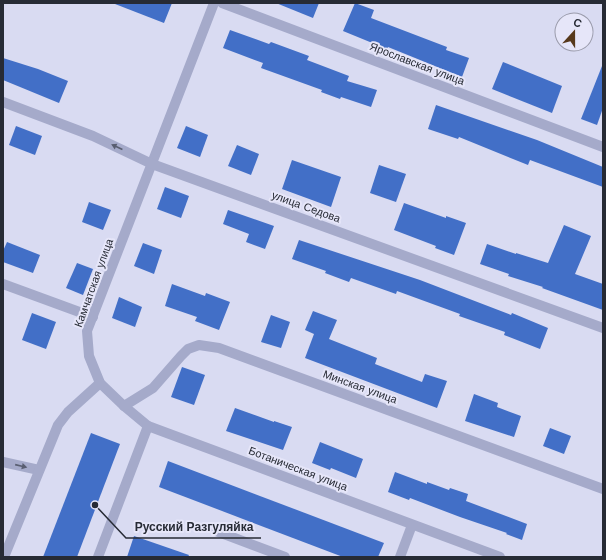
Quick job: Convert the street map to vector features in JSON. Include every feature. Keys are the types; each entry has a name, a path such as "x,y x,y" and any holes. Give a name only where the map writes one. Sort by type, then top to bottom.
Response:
{"street":[{"name":"Камчатская улица","path":"100,383 89,356 87,331 214,3"},
{"name":"Ярославская улица","path":"222,3 603,148"},
{"name":"улица Седова","path":"3,102 93,136 152,164 603,328"},
{"path":"3,284 93,317"},
{"name":"Минская улица","path":"124,406 153,388 188,349 199,345 219,348 603,489"},
{"path":"4,557 58,425 68,412 100,383"},
{"name":"Ботаническая улица","path":"100,383 148,426 500,557"},
{"path":"98,557 148,426"},
{"path":"3,462 39,470"},
{"path":"400,557 412,525"},
{"path":"216,531 285,557"}],"building":[{"path":"115,3 172,3 164,23"},
{"path":"276,3 319,3 313,18"},
{"path":"355,3 374,10 371,18 447,47 446,50 469,58 462,77 388,47 387,49 343,31"},
{"path":"230,30 269,44 271,42 309,56 307,60 349,76 347,81 377,90 371,107 341,97 340,99 321,92 322,90 261,68 263,63 223,48"},
{"path":"3,58 38,69 68,81 59,103 3,80"},
{"path":"503,62 562,86 552,113 492,89"},
{"path":"602,66 603,108 597,125 581,119"},
{"path":"436,105 537,140 603,167 603,187 530,160 528,165 459,137 458,139 428,129"},
{"path":"16,126 42,136 35,155 9,145"},
{"path":"186,126 208,135 200,157 177,148"},
{"path":"237,145 259,154 251,175 228,166"},
{"path":"292,160 341,177 331,207 282,189"},
{"path":"379,165 406,174 396,202 370,193"},
{"path":"165,187 189,196 181,218 157,209"},
{"path":"89,202 111,210 103,230 82,222"},
{"path":"404,203 446,218 446,216 466,223 454,255 435,248 436,246 394,230"},
{"path":"228,210 274,226 265,249 246,242 249,234 223,224"},
{"path":"564,225 591,236 575,274 603,284 603,310 542,288 543,287 508,276 509,274 480,264 487,244 548,263"},
{"path":"299,240 420,280 511,315 512,313 548,328 540,349 504,335 505,332 459,316 460,314 397,291 396,294 351,278 349,282 325,273 326,271 292,259"},
{"path":"7,242 40,255 33,273 3,262 3,251"},
{"path":"143,243 162,250 154,274 134,266"},
{"path":"77,263 93,269 83,295 66,288"},
{"path":"172,284 205,296 206,293 230,302 219,330 195,321 197,317 165,306"},
{"path":"119,297 142,307 135,327 112,318"},
{"path":"313,311 337,320 329,339 377,358 375,364 422,382 425,374 447,381 437,408 305,358 314,334 305,330"},
{"path":"32,313 56,322 46,349 22,340"},
{"path":"271,315 290,322 281,348 261,342"},
{"path":"182,367 205,375 194,405 171,397"},
{"path":"474,394 498,403 497,407 521,416 514,437 465,421"},
{"path":"235,408 292,427 283,450 226,431"},
{"path":"550,428 571,436 564,454 543,446"},
{"path":"91,433 120,444 77,557 43,557"},
{"path":"320,442 363,459 356,478 331,468 330,470 312,463"},
{"path":"168,461 384,543 378,557 343,557 159,487"},
{"path":"395,472 427,484 427,482 449,490 450,488 468,494 466,501 527,524 522,540 506,534 507,533 410,498 409,500 388,492"},
{"path":"134,536 189,555 188,557 127,557"}],"place":[{"name":"Русский Разгуляйка","path":"95,505"}]}
